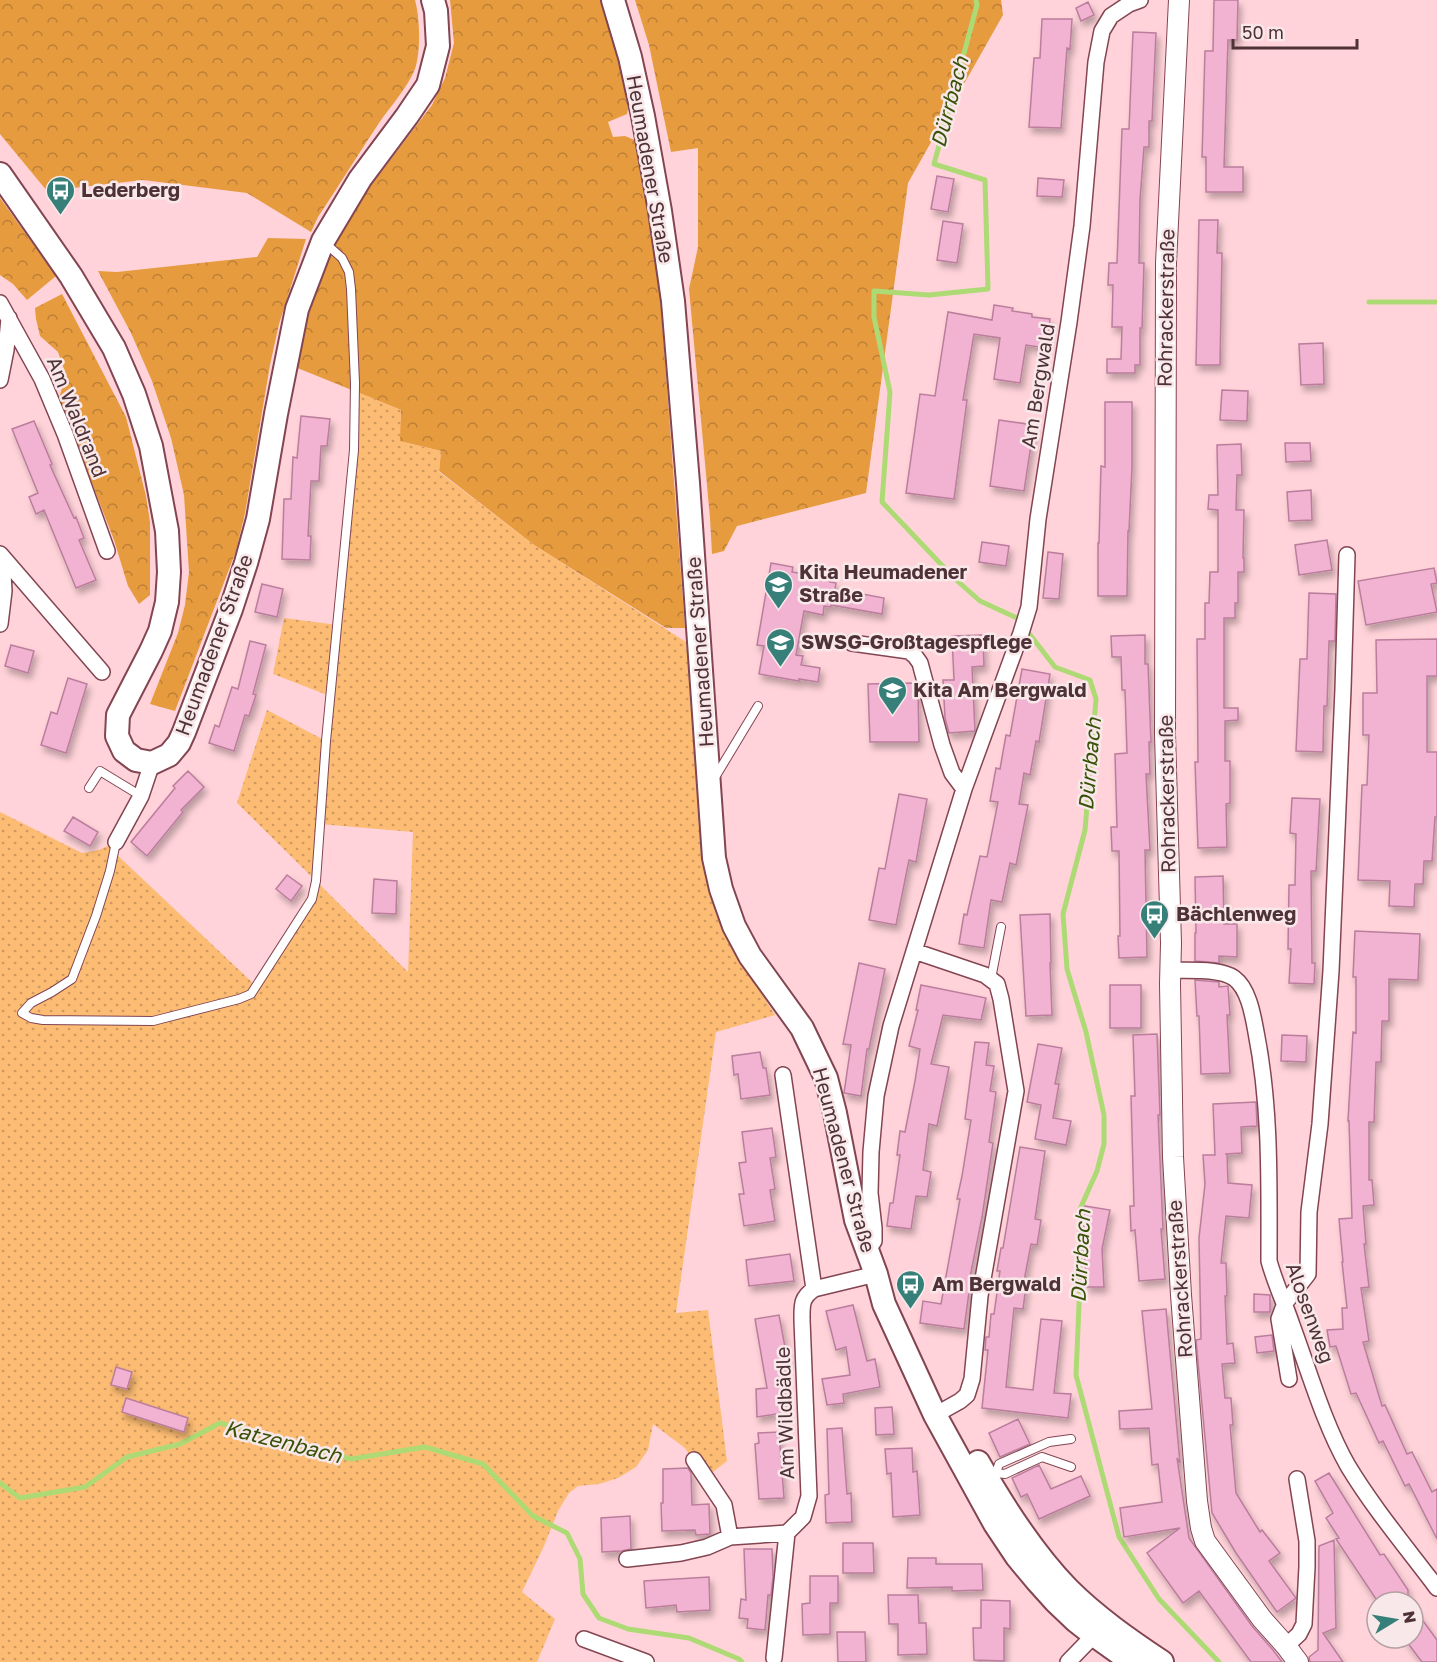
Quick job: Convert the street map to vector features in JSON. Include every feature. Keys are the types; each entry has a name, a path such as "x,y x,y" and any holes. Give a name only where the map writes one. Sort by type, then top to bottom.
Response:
{"main road":[{"name":"Heumadener Straße","path":"152,763 170,755 184,732 231,609 258,519 297,309 323,241 360,179 428,85 438,46 433,0"},
{"name":"Heumadener Straße","path":"613,0 630,57 643,117 673,301 714,858 724,898 734,926 750,956 802,1029 826,1078 852,1203 867,1251 876,1274 897,1299 942,1412 1034,1550 1100,1629 1132,1662"},
{"path":"0,174 71,276 109,339 134,394 152,446 167,531 169,572 167,602 160,631 118,715 117,735 124,751 136,760 152,763"},
{"name":"Heumadener Straße","path":"1100,1629 1162,1662"}],"street":[{"name":"Am Bergwald","path":"867,1251 874,1240 870,1193 876,1096 891,1026 964,789 1029,607 1038,519 1065,356 1088,163 1096,62 1102,31 1111,16 1129,4 1140,0"},
{"name":"Rohrackerstraße","path":"1179,0 1166,262 1165,734 1171,970 1171,1106 1177,1241 1192,1443 1201,1528 1205,1541 1262,1619 1298,1662"},
{"name":"Am Waldrand","path":"0,303 42,379 65,434 107,551"},
{"path":"0,380 9,317"},
{"path":"0,624 4,591 1,555"},
{"path":"1,555 102,672"},
{"path":"1289,1379 1279,1319 1285,1303 1308,1274 1309,1212 1320,1124 1332,947 1347,555"},
{"path":"852,643 909,651 915,656 920,663 942,745 952,772 964,789"},
{"path":"116,842 141,796 152,763"},
{"path":"914,951 985,975 997,984 1016,1091 980,1296 972,1379 967,1395 942,1412"},
{"name":"Alosenweg","path":"1171,970 1222,972 1235,979 1246,995 1252,1011 1265,1085 1269,1261 1273,1276 1336,1443 1363,1489 1437,1588"},
{"path":"783,1075 814,1289 876,1274"},
{"name":"Am Wildbädle","path":"787,1533 803,1517 809,1496 802,1307 806,1295 814,1289"},
{"path":"694,1460 724,1505 730,1537"},
{"path":"1286,1646 1299,1634 1304,1624 1307,1541 1297,1479"},
{"path":"627,1560 707,1547 730,1537 787,1533 774,1658"},
{"path":"1068,1662 1100,1629"},
{"path":"584,1639 646,1662"}],"lane":[{"path":"116,842 96,916 72,979 32,1003 22,1013 31,1018 79,1021 153,1021 251,994 312,900 316,881 326,741 354,450 355,394 349,272 342,258 323,241"},
{"path":"709,787 759,706"},
{"path":"89,789 100,771 141,796"},
{"path":"991,979 1001,927"},
{"path":"986,1479 999,1464 1049,1442 1071,1439"},
{"path":"986,1479 1005,1474 1042,1457 1071,1467"}],"green space":[{"path":"0,0 415,0 419,25 418,53 415,69 408,83 364,146 318,217 311,232 247,193 143,180 47,191 0,134"},
{"path":"450,0 602,0 620,64 628,109 627,114 608,122 613,137 625,136 637,141 659,281 685,628 666,628 534,545 439,471 441,451 399,441 401,410 295,367 309,306 336,240 360,200 432,105 445,78 454,43"},
{"path":"635,0 1001,0 1003,15 908,183 866,493 737,526 724,551 712,554 689,289 698,247 698,148 671,152 649,45"},
{"path":"0,198 56,276 27,300 13,284 0,275"},
{"path":"268,238 306,239 279,324 236,551 175,711 150,704 178,633 185,605 189,572 184,495 171,438 152,381 131,333 98,271 117,272 257,257"},
{"path":"62,294 126,417 146,496 150,522 150,595 139,604 128,586 114,540 59,398 66,375 58,352 40,336 35,308"}],"shaded area":[{"path":"355,391 401,410 400,441 441,451 439,472 534,545 686,642 705,858 731,942 775,1015 716,1032 676,1313 708,1310 727,1461 705,1478 685,1448 653,1424 648,1450 636,1467 618,1478 599,1484 578,1486 569,1493 558,1511 522,1592 555,1619 537,1662 0,1662 0,812 82,853 99,850 116,842 114,852 256,986 302,916 316,881 237,803 267,710 326,741 330,696 273,674 284,618 338,625","holes":["320,824 413,832 408,972 316,881"]}],"building":[{"path":"1214,0 1238,0 1237,40 1228,40 1224,167 1243,167 1243,192 1206,192 1206,157 1202,157 1205,51 1213,51"},
{"path":"1088,2 1094,15 1081,21 1076,8"},
{"path":"1042,19 1072,19 1070,49 1067,48 1061,128 1029,127 1034,58 1040,58"},
{"path":"1133,32 1156,33 1152,121 1149,121 1149,147 1144,147 1140,200 1139,263 1144,263 1140,365 1135,365 1135,373 1107,373 1107,359 1121,359 1122,327 1112,327 1113,285 1108,285 1109,263 1117,263 1122,129 1129,129"},
{"path":"937,176 954,179 948,212 931,209"},
{"path":"1038,178 1064,180 1062,197 1037,196"},
{"path":"1199,220 1218,220 1217,253 1222,253 1220,365 1196,365"},
{"path":"943,221 963,224 957,263 937,260"},
{"path":"994,305 1032,314 1032,317 1050,319 1046,348 1026,345 1020,383 994,379 1000,338 974,334 963,400 967,400 954,499 906,493 920,394 935,396 948,312 992,320"},
{"path":"1323,343 1324,384 1301,385 1299,344"},
{"path":"1222,390 1248,391 1247,421 1220,420"},
{"path":"1105,402 1132,402 1127,596 1098,596 1101,466 1105,467"},
{"path":"301,416 330,419 327,446 321,446 319,481 311,481 308,536 311,536 310,560 282,559 284,499 291,499 293,457 297,458"},
{"path":"999,420 1034,425 1024,491 990,486"},
{"path":"34,421 52,464 50,465 74,518 76,517 84,538 79,540 96,580 76,588 44,510 36,514 29,497 38,493 12,429"},
{"path":"1285,443 1310,443 1311,461 1286,462"},
{"path":"1241,444 1242,475 1237,475 1236,510 1244,510 1244,572 1238,572 1238,603 1235,603 1235,618 1224,618 1224,708 1238,708 1238,720 1225,721 1225,761 1230,761 1230,803 1226,804 1227,847 1198,848 1195,762 1198,762 1197,639 1205,639 1205,603 1209,603 1210,572 1218,572 1218,510 1208,509 1209,495 1218,495 1217,445"},
{"path":"1311,490 1312,520 1289,521 1287,492"},
{"path":"1327,540 1332,570 1299,575 1295,545"},
{"path":"982,542 1009,546 1006,566 979,562"},
{"path":"1048,552 1063,554 1059,599 1043,598"},
{"path":"771,563 793,567 792,572 831,579 830,582 836,583 835,589 884,598 882,614 831,605 831,607 824,606 823,615 804,611 796,655 803,656 801,665 820,668 818,682 759,674 764,646 757,645"},
{"path":"1434,568 1437,583 1431,584 1437,612 1366,625 1358,581"},
{"path":"262,584 283,589 277,617 255,612"},
{"path":"1309,593 1336,594 1335,641 1329,641 1323,752 1296,751 1300,659 1307,659"},
{"path":"983,635 984,666 972,667 975,731 949,733 945,718 943,680 954,680 952,636"},
{"path":"1145,635 1151,742 1149,742 1150,774 1146,774 1150,850 1145,850 1147,957 1119,958 1119,851 1112,851 1111,827 1117,827 1115,754 1127,753 1125,690 1122,690 1121,657 1112,657 1111,636"},
{"path":"1437,639 1437,676 1427,676 1427,752 1437,752 1437,817 1435,817 1432,861 1424,861 1423,884 1415,884 1414,907 1389,906 1390,881 1358,880 1362,785 1367,785 1369,735 1363,735 1363,693 1377,693 1376,640"},
{"path":"250,641 266,645 253,694 256,695 249,716 245,715 234,751 209,743 215,725 219,727 232,687 238,689"},
{"path":"11,645 34,651 28,673 5,666"},
{"path":"1022,669 1050,674 1039,742 1036,741 1030,775 1024,773 1019,804 1028,805 1016,865 1010,863 1002,902 991,900 984,948 959,944 964,914 967,915 980,856 987,857 998,802 990,801 996,768 1000,769 1006,735 1010,736"},
{"path":"68,678 87,684 66,753 41,745 51,712 57,714"},
{"path":"915,683 918,691 919,742 870,742 868,684"},
{"path":"188,771 204,787 181,810 183,812 147,856 131,842 175,788 173,786"},
{"path":"899,794 927,799 916,862 909,860 896,925 869,920 879,868 885,869"},
{"path":"1292,798 1320,799 1316,871 1311,871 1314,984 1289,983 1291,949 1288,949 1289,885 1295,885 1296,834 1290,833"},
{"path":"73,817 98,832 90,846 64,831"},
{"path":"287,875 302,886 291,901 276,889"},
{"path":"1223,876 1224,924 1237,924 1237,957 1219,956 1219,963 1195,961 1195,877"},
{"path":"374,879 397,881 396,914 372,913"},
{"path":"1050,914 1052,1015 1026,1016 1020,915"},
{"path":"1355,931 1420,934 1418,980 1389,979 1389,1021 1382,1021 1381,1062 1376,1062 1374,1122 1369,1122 1369,1180 1372,1180 1374,1205 1363,1206 1366,1244 1364,1244 1369,1287 1361,1288 1369,1341 1363,1342 1382,1406 1385,1405 1407,1454 1412,1452 1432,1492 1437,1489 1437,1539 1409,1484 1405,1486 1383,1441 1379,1443 1356,1393 1351,1394 1336,1346 1330,1347 1327,1330 1343,1329 1342,1308 1347,1308 1339,1219 1352,1218 1348,1121 1353,1032 1356,1033 1356,977 1353,977"},
{"path":"859,963 885,969 869,1049 867,1049 861,1096 844,1093 851,1045 843,1044"},
{"path":"1195,980 1219,982 1219,987 1228,986 1230,1073 1201,1074"},
{"path":"921,985 986,998 981,1020 943,1015 931,1064 949,1067 937,1126 929,1124 923,1170 931,1172 927,1197 916,1196 911,1229 887,1226 900,1155 897,1155 900,1131 905,1132 920,1049 909,1046 918,1010 916,1010"},
{"path":"1110,985 1141,985 1141,1028 1110,1028"},
{"path":"1157,1034 1163,1229 1161,1229 1165,1279 1139,1281 1135,1230 1131,1231 1130,1206 1134,1206 1131,1096 1135,1096 1133,1035"},
{"path":"1282,1035 1307,1036 1306,1062 1281,1061"},
{"path":"975,1042 989,1043 986,1065 994,1066 990,1091 996,1092 989,1142 993,1143 970,1277 964,1329 920,1323 923,1301 941,1304 960,1199 957,1199 971,1120 965,1119"},
{"path":"1038,1044 1062,1048 1055,1084 1059,1084 1053,1118 1071,1121 1066,1145 1035,1139 1041,1105 1027,1102"},
{"path":"760,1052 763,1068 766,1068 770,1095 741,1099 738,1074 734,1075 732,1056"},
{"path":"1256,1102 1257,1126 1241,1127 1242,1153 1225,1154 1227,1154 1228,1183 1252,1185 1249,1218 1226,1216 1221,1263 1226,1263 1227,1344 1233,1343 1235,1363 1222,1364 1225,1398 1231,1398 1233,1425 1230,1425 1236,1493 1260,1532 1262,1530 1280,1553 1269,1561 1296,1598 1277,1612 1236,1553 1212,1513 1196,1340 1201,1339 1199,1238 1205,1184 1203,1155 1215,1155 1213,1104"},
{"path":"772,1128 776,1157 770,1158 775,1189 770,1190 775,1221 744,1226 739,1194 744,1194 739,1163 746,1162 742,1132"},
{"path":"1020,1147 1045,1151 1035,1219 1041,1220 1037,1245 1031,1244 1023,1286 1026,1286 1023,1309 1014,1308 1006,1387 1033,1390 1041,1319 1062,1321 1054,1393 1071,1394 1068,1418 982,1408 988,1350 985,1350 986,1337 989,1337 991,1314 994,1314 1000,1271 997,1271"},
{"path":"1085,1206 1110,1210 1102,1249 1104,1287 1087,1287 1083,1241"},
{"path":"790,1254 794,1281 749,1286 746,1260"},
{"path":"1254,1294 1270,1295 1270,1312 1254,1312"},
{"path":"853,1305 867,1361 875,1359 880,1387 843,1394 844,1403 827,1405 822,1379 850,1375 846,1347 836,1350 826,1311"},
{"path":"1166,1309 1180,1463 1177,1458 1189,1538 1252,1626 1282,1662 1251,1662 1199,1591 1183,1603 1147,1553 1180,1528 1124,1537 1120,1508 1162,1502 1158,1464 1152,1465 1149,1428 1120,1429 1119,1411 1152,1409 1142,1311"},
{"path":"779,1315 788,1363 780,1365 783,1413 757,1417 756,1389 767,1388 755,1319"},
{"path":"1272,1335 1274,1351 1257,1353 1255,1337"},
{"path":"116,1367 132,1372 127,1389 111,1385"},
{"path":"126,1398 188,1418 184,1432 122,1412"},
{"path":"892,1407 894,1434 876,1435 875,1408"},
{"path":"1018,1419 1030,1444 1000,1457 989,1433"},
{"path":"842,1428 847,1494 851,1493 852,1522 826,1523 825,1495 829,1494 827,1429"},
{"path":"779,1432 784,1498 759,1499 755,1444 759,1443 758,1433"},
{"path":"912,1448 913,1472 917,1471 920,1515 893,1517 891,1473 887,1474 885,1449"},
{"path":"1039,1465 1051,1489 1081,1476 1090,1496 1039,1519 1027,1494 1021,1497 1012,1478"},
{"path":"688,1468 691,1473 692,1505 709,1504 710,1534 696,1535 695,1530 662,1531 663,1469"},
{"path":"1329,1473 1380,1555 1384,1554 1408,1590 1370,1590 1336,1539 1339,1538 1326,1518 1333,1513 1315,1481"},
{"path":"630,1516 631,1549 602,1552 601,1518"},
{"path":"1334,1540 1336,1628 1323,1633 1343,1662 1310,1662 1309,1657 1318,1650 1319,1546"},
{"path":"843,1543 873,1543 874,1573 843,1573"},
{"path":"744,1549 772,1549 773,1577 771,1595 768,1595 765,1630 747,1628 748,1619 739,1618 741,1599 746,1600"},
{"path":"908,1558 936,1558 936,1564 982,1564 983,1590 952,1591 952,1587 907,1588"},
{"path":"810,1576 838,1576 838,1603 830,1603 830,1634 803,1635 802,1604 810,1603"},
{"path":"709,1577 710,1610 677,1612 676,1605 646,1608 644,1581"},
{"path":"888,1595 918,1595 919,1623 926,1623 927,1654 898,1655 898,1624 889,1624"},
{"path":"981,1600 1010,1601 1010,1629 1004,1628 1004,1661 974,1660 973,1628 981,1628"},
{"path":"1425,1624 1437,1640 1437,1662 1422,1662 1413,1650 1425,1650"},
{"path":"837,1632 865,1632 866,1662 838,1662"}],"waterway":[{"name":"Dürrbach","path":"976,0 977,5 934,164 985,180 988,289 929,295 874,291 874,317 890,392 882,502 954,578 980,601 1017,618 1055,667 1090,680 1096,699 1085,830 1063,914 1067,969 1086,1032 1104,1115 1104,1144 1097,1171 1080,1209 1076,1375 1119,1537 1159,1599 1219,1662"},
{"path":"1369,302 1437,302"},
{"name":"Katzenbach","path":"0,1483 20,1498 85,1487 127,1457 180,1444 220,1423 351,1459 425,1447 483,1464 533,1516 567,1533 580,1559 583,1594 599,1618 628,1629 689,1638 742,1662"}],"place":[{"name":"Lederberg","path":"60,216"},
{"name":"Kita Heumadener Straße","path":"778,610"},
{"name":"SWSG-Großtagespflege","path":"780,668"},
{"name":"Kita Am Bergwald","path":"892,716"},
{"name":"Bächlenweg","path":"1155,940"},
{"name":"Am Bergwald","path":"911,1310"}]}
